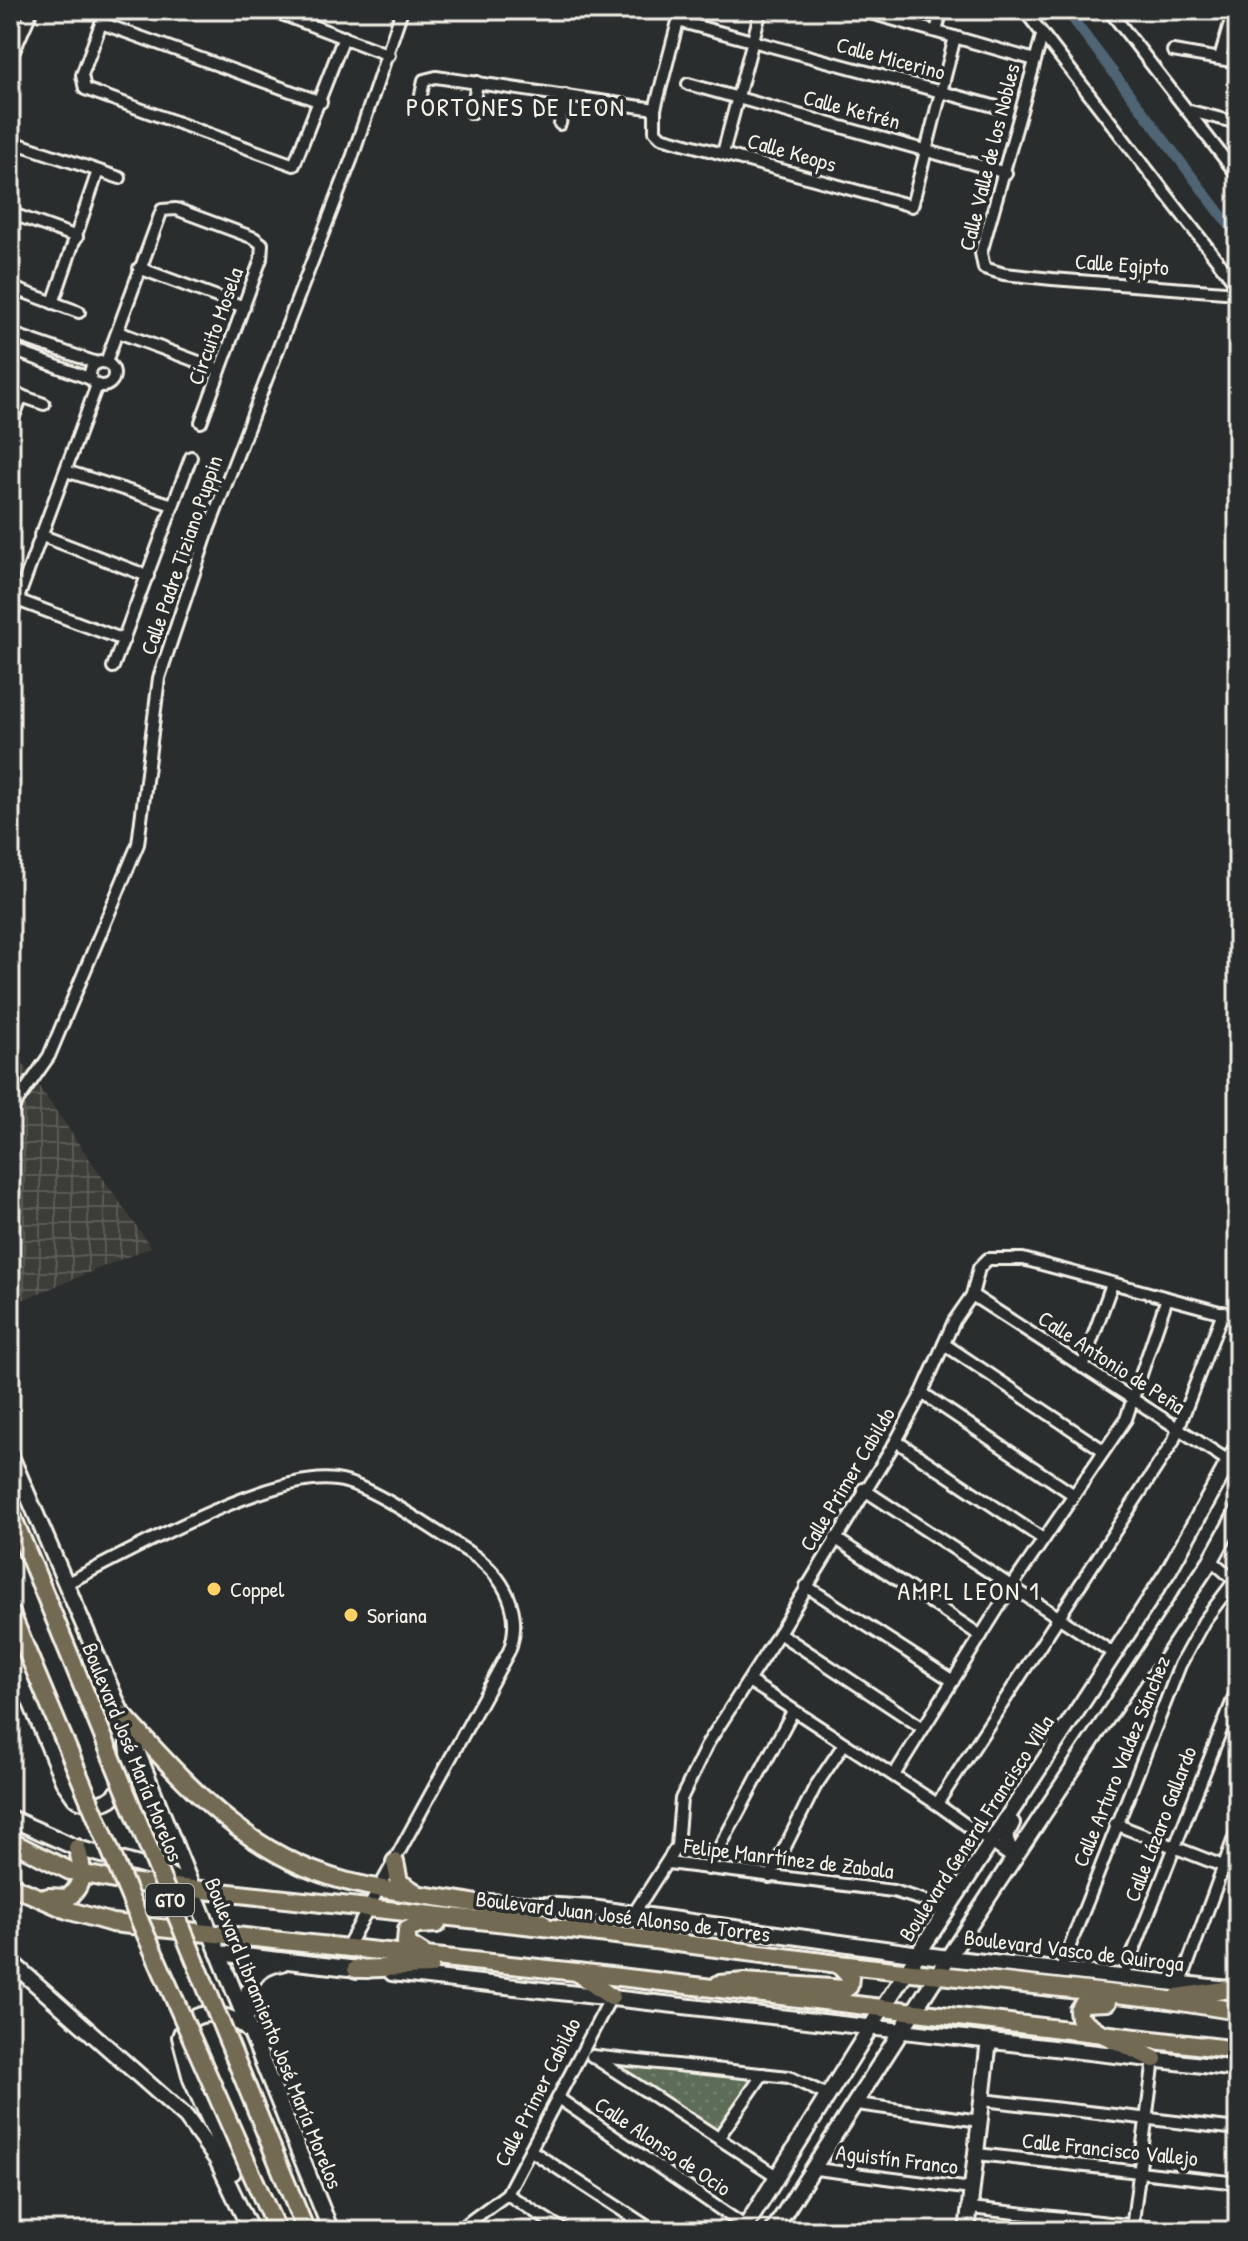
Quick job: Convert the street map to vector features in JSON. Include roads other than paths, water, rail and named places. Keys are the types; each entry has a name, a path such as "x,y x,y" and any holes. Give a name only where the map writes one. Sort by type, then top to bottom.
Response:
{"main road":[{"name":"Boulevard José María Morelos","path":"10,1511 306,2231"},
{"name":"GTO","path":"10,1611 142,1926 277,2231"},
{"path":"122,1714 177,1777 247,1836 311,1870 380,1888 477,1902 563,1929"},
{"name":"Boulevard Juan José Alonso de Torres","path":"10,1841 82,1875 1162,1999 1238,2011"},
{"path":"10,1882 62,1900 73,1894 82,1875 77,1848"},
{"path":"395,1862 399,1882 420,1894"},
{"path":"10,1882 87,1917 1238,2050"},
{"path":"435,1958 408,1946 407,1930 425,1924 531,1927"},
{"path":"356,1969 479,1963"},
{"path":"707,1989 724,1983 745,1982 845,1989 849,1986 850,1977 838,1964"},
{"path":"577,1972 611,1997"},
{"path":"1154,2059 1102,2034 1079,2018 1078,2010 1084,2003 1162,1999 1234,1990"}],"street":[{"path":"10,60 32,10"},
{"path":"106,10 82,75 85,89 294,165 344,37"},
{"path":"271,10 389,55"},
{"name":"Calle Padre Tiziano Puppin","path":"10,1112 49,1056 138,844 159,678 209,528 389,55 402,10"},
{"path":"723,153 761,10"},
{"path":"860,10 1035,60"},
{"path":"936,31 942,10"},
{"path":"1024,10 1131,144 1238,290"},
{"path":"1109,10 1238,176"},
{"path":"1220,58 1234,10"},
{"path":"420,100 425,78 477,82 655,109 680,15"},
{"name":"Calle Micerino","path":"680,15 751,42 1001,108"},
{"path":"101,23 321,102"},
{"name":"Calle Valle de los Nobles","path":"1004,274 984,268 981,253 1006,173 1042,36"},
{"path":"927,150 955,37"},
{"path":"1173,51 1238,62"},
{"path":"472,113 477,82"},
{"name":"Calle Kefrén","path":"688,84 1006,173"},
{"path":"560,124 565,95"},
{"name":"Calle Keops","path":"655,109 655,131 661,137 912,206 927,150"},
{"path":"1190,111 1238,123"},
{"path":"10,141 120,178"},
{"path":"53,303 98,171"},
{"name":"Circuito Mosela","path":"139,268 159,214 166,207 248,235 262,244 261,259 201,422"},
{"path":"10,213 77,237"},
{"path":"10,620 66,471 94,382 90,370 101,362 118,332 139,268 244,307"},
{"name":"Calle Egipto","path":"1004,274 1238,290"},
{"path":"10,287 79,312"},
{"path":"118,332 220,370"},
{"path":"10,333 57,351 101,362 114,370 112,381 94,382 10,349"},
{"path":"53,365 57,351"},
{"path":"10,392 44,404"},
{"path":"10,426 22,396"},
{"path":"113,667 191,457"},
{"path":"66,471 173,505"},
{"path":"40,535 148,576"},
{"path":"17,600 124,640"},
{"name":"Calle Primer Cabildo","path":"634,1913 668,1863 680,1834 684,1790 708,1743 779,1633 863,1489 896,1441 972,1295 979,1268 988,1259 1009,1257 1112,1284"},
{"path":"1082,1367 1112,1284 1238,1317"},
{"name":"Calle Antonio de Peña","path":"972,1295 1230,1462"},
{"path":"894,1775 1012,1586 1134,1401 1167,1298"},
{"path":"937,1804 1179,1429 1223,1312"},
{"path":"944,1344 1103,1450"},
{"path":"922,1393 1074,1495"},
{"path":"896,1441 1043,1539"},
{"name":"Boulevard General Francisco Villa","path":"745,2229 882,2009 910,1971 1176,1559 1238,1445"},
{"name":"Boulevard Libramiento José María Morelos","path":"10,1454 122,1714 331,2231"},
{"path":"65,1584 216,1511 283,1486 322,1478 349,1483 476,1557 510,1597 516,1626 514,1639 347,1947"},
{"path":"863,1489 1113,1653"},
{"path":"773,2231 816,2169 967,1928 1211,1560 1238,1511"},
{"path":"835,1538 981,1636"},
{"path":"1211,1560 1237,1580"},
{"name":"Calle Arturo Valdez Sánchez","path":"1060,1971 1115,1824 1180,1665 1204,1621 1237,1580"},
{"path":"806,1586 953,1681"},
{"path":"779,1633 923,1728"},
{"path":"10,1652 63,1781 75,1798 85,1802 107,1800 126,1784 131,1758 122,1714"},
{"path":"749,1681 992,1841 1013,1859"},
{"name":"Calle Lázaro Gallardo","path":"1123,1978 1172,1847 1238,1687"},
{"path":"708,1869 793,1711"},
{"path":"770,1877 829,1764 844,1744"},
{"path":"1013,1859 1005,1837 1051,1752"},
{"path":"10,1818 77,1848 148,1866 192,1889"},
{"path":"1115,1824 1238,1872"},
{"path":"1180,1985 1238,1827"},
{"path":"978,1961 967,1928 975,1906 1000,1868 1000,1856 992,1841"},
{"name":"Felipe Manrtínez de Zabala","path":"668,1863 912,1895 947,1913"},
{"name":"Boulevard Vasco de Quiroga","path":"477,1902 553,1904 634,1913 948,1958 1234,1990"},
{"path":"218,1953 821,2019 1238,2069"},
{"path":"10,1961 186,2117 217,2160 253,2231"},
{"path":"252,2034 247,2003 253,1978 267,1967 296,1962"},
{"name":"Calle Primer Cabildo","path":"457,2231 507,2194 558,2098 587,2053 611,1997"},
{"path":"252,2034 233,2018 211,2014 190,2021 180,2037 191,2079 253,2231"},
{"path":"821,2019 850,2032 853,2058"},
{"path":"967,2231 989,2040"},
{"path":"587,2053 803,2081 829,2096"},
{"path":"587,2053 778,2177"},
{"path":"1132,2228 1154,2059"},
{"path":"719,2137 763,2074"},
{"name":"Calle Alonso de Ocio","path":"558,2098 745,2229"},
{"path":"983,2100 1238,2129"},
{"path":"857,2104 980,2121"},
{"path":"530,2150 654,2231"},
{"name":"Calle Francisco Vallejo","path":"977,2154 1238,2183"},
{"name":"Aguistín Franco","path":"816,2169 972,2189"},
{"path":"507,2194 565,2231"},
{"path":"970,2208 1132,2228 1184,2231"}],"waterway":[{"path":"1066,10 1238,237"}],"place":[{"name":"Coppel","path":"214,1589"},
{"name":"Soriana","path":"351,1615"}],"district":[{"name":"PORTONES DE LEON","path":"516,107"},
{"name":"AMPL LEON 1","path":"969,1591"}]}
